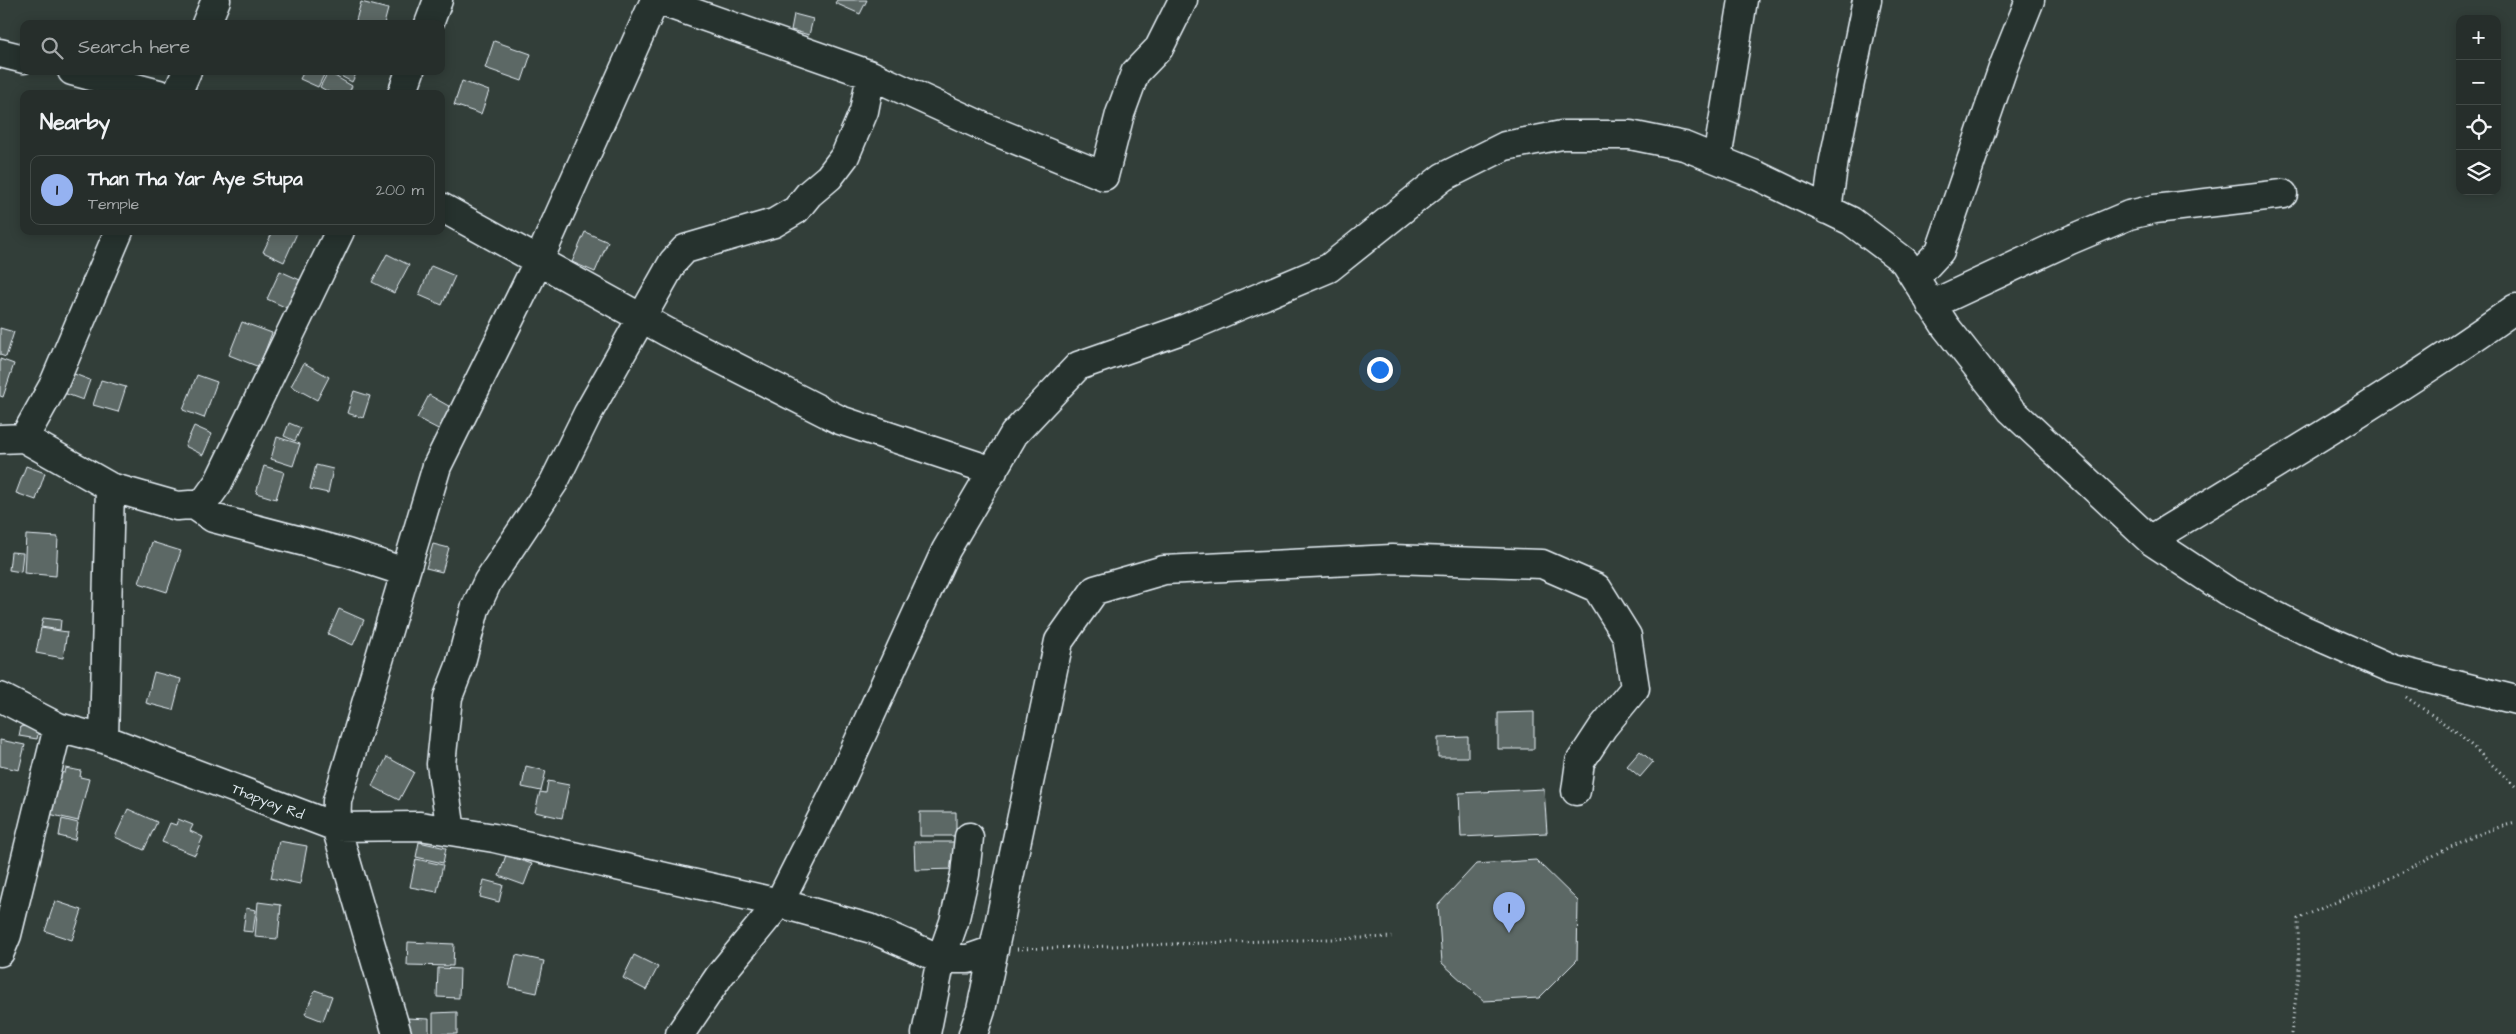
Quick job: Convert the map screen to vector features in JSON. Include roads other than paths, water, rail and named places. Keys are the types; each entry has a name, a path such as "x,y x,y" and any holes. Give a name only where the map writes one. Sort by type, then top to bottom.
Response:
{"street":[{"path":"208,20 216,0"},
{"path":"430,20 438,0"},
{"path":"397,1034 336,827 337,801 437,466 539,260 656,0 871,75 982,126 1104,176 1120,114 1135,73 1159,48 1182,0"},
{"path":"1717,159 1743,0"},
{"path":"1827,210 1834,160 1867,0"},
{"path":"1914,278 1940,251 2004,65 2030,0"},
{"path":"0,52 20,58"},
{"path":"87,75 144,90"},
{"path":"180,90 185,75"},
{"path":"403,90 409,75"},
{"path":"451,831 441,764 448,697 460,666 475,609 488,581 554,482 584,421 626,344 643,319 669,269 685,249 774,223 796,210 809,194 829,177 845,156 861,119 871,75"},
{"path":"680,1034 720,975 779,903 841,780 946,550 1014,434 1078,366 1184,329 1329,268 1443,177 1505,146 1562,135 1630,135 1684,146 1758,176 1851,221 1904,262 1946,327 2011,410 2150,540 2227,591 2304,630 2394,669 2516,700"},
{"path":"1931,305 2070,240 2129,215 2164,208 2283,194"},
{"path":"445,209 643,319 840,420 992,471"},
{"path":"117,235 53,386 12,438 110,487 177,506 203,504 218,483 338,235"},
{"path":"2150,540 2392,391 2464,345 2516,308"},
{"path":"104,739 110,487"},
{"path":"194,505 213,518 347,554 405,572"},
{"path":"973,1034 981,1010 1059,641 1095,590 1164,570 1392,560 1542,564 1597,588 1627,636 1635,688 1603,727 1580,762 1576,790"},
{"name":"Thapyay Rd","path":"0,697 58,727 104,739 336,827"},
{"path":"0,952 7,935 58,727"},
{"path":"336,827 420,826 494,838 779,903 872,929 942,959 968,959 994,950"},
{"path":"926,1034 942,959 954,922 965,874 969,837"}],"place":[{"name":"Than Tha Yar Aye Stupa","path":"1509,933"}]}
